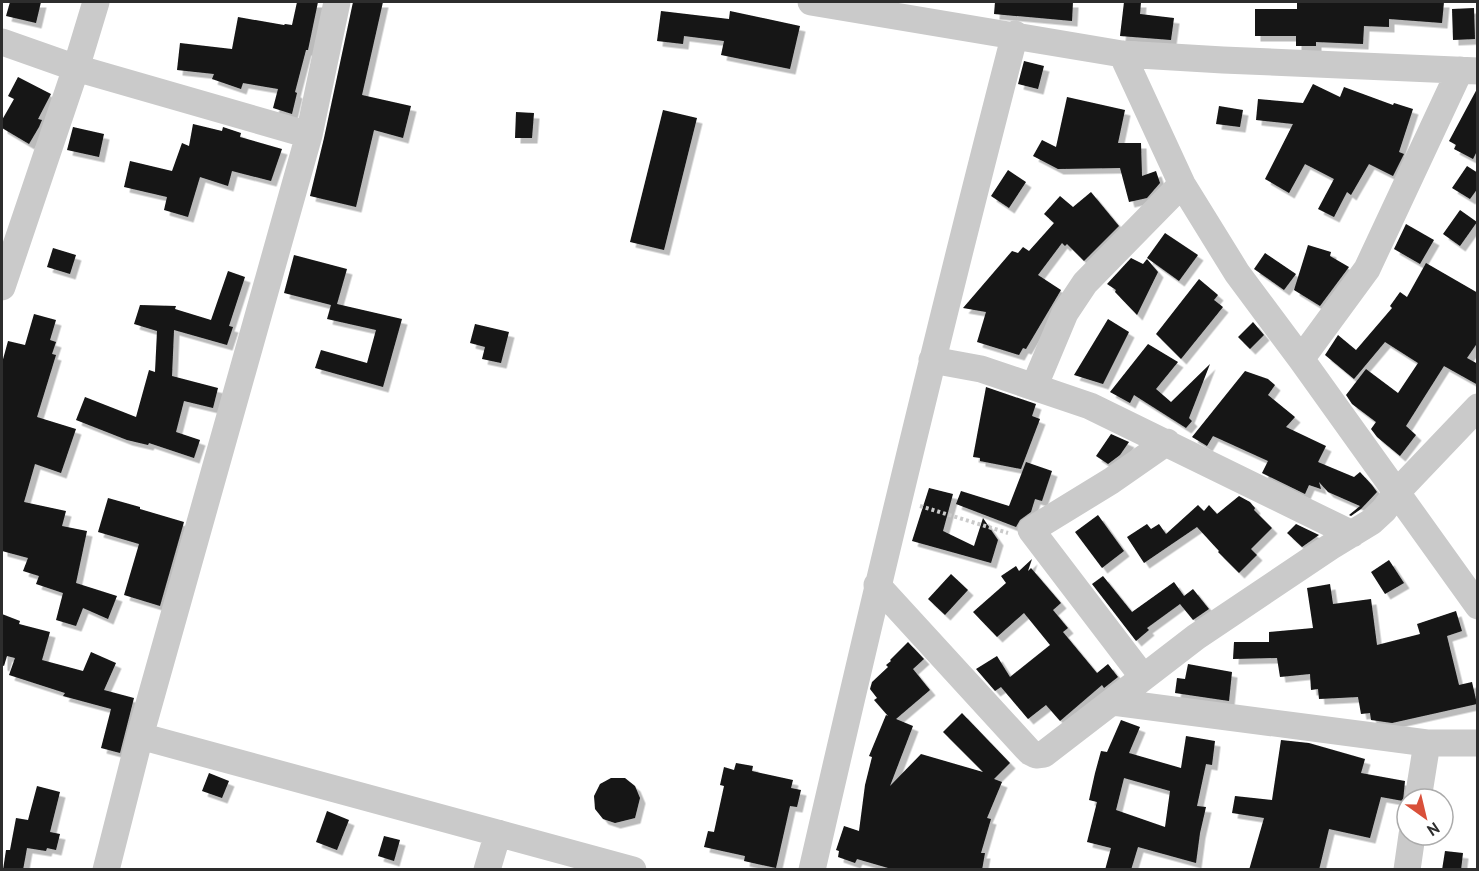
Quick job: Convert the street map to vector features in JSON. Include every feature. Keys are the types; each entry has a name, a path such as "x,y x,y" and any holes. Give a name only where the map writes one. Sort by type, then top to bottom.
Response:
{"street":[{"path":"2,287 96,2"},
{"path":"106,870 140,736 309,135 338,2"},
{"path":"811,2 1015,34 1122,54 1469,70 1367,269 1301,359"},
{"path":"812,870 898,498 1015,34"},
{"path":"2,42 76,68 309,135"},
{"path":"1122,54 1182,184 1237,273 1478,606"},
{"path":"1034,387 1065,313 1085,283 1182,184"},
{"path":"932,360 981,369 1090,405 1352,534"},
{"path":"877,585 1030,752 1036,755 1044,754 1206,630 1378,516 1397,492 1478,407"},
{"path":"1143,677 1031,530 1111,481 1167,442"},
{"path":"1113,702 1427,743 1478,743"},
{"path":"140,736 633,870"},
{"path":"1420,787 1427,743"},
{"path":"487,870 498,833"},
{"path":"1407,870 1410,847"}],"path":[{"path":"898,498 1019,536 1031,530"}],"building":[{"path":"10,2 41,2 36,23 6,16"},
{"path":"297,2 318,2 308,50 306,50 295,92 297,93 292,114 273,108 278,89 243,83 241,89 212,79 214,74 177,70 180,43 232,49 238,17 292,25"},
{"path":"353,2 383,2 362,95 411,106 403,138 374,130 356,207 310,196"},
{"path":"995,2 1073,2 1072,21 994,14"},
{"path":"1124,2 1141,2 1140,14 1174,18 1171,40 1120,36"},
{"path":"1297,2 1444,2 1442,23 1389,19 1389,27 1364,26 1363,44 1316,42 1316,46 1296,46 1296,36 1255,36 1255,9 1297,9"},
{"path":"1474,8 1475,39 1453,40 1452,9"},
{"path":"661,11 729,19 730,11 800,26 790,69 721,55 724,41 684,36 683,44 657,41"},
{"path":"1024,61 1044,66 1038,89 1018,84"},
{"path":"18,77 51,94 38,119 42,120 39,127 29,144 2,128 2,120 14,99 8,96"},
{"path":"1313,84 1340,97 1344,87 1393,105 1394,103 1413,109 1399,152 1404,154 1393,176 1369,164 1351,195 1347,192 1334,217 1318,209 1334,179 1305,164 1289,193 1265,179 1293,124 1256,120 1258,99 1303,103"},
{"path":"1478,87 1478,149 1473,159 1454,149 1456,145 1449,141"},
{"path":"1067,97 1125,110 1118,143 1141,143 1142,176 1156,171 1160,183 1147,198 1129,202 1120,168 1058,169 1033,156 1042,140 1056,147"},
{"path":"1219,106 1243,110 1240,127 1216,124"},
{"path":"663,110 697,118 664,250 630,242"},
{"path":"516,112 534,113 532,138 515,138"},
{"path":"193,124 222,131 223,127 241,133 240,137 282,149 271,181 232,171 228,186 200,177 188,217 164,210 167,197 124,187 130,161 172,171 182,143 189,146"},
{"path":"73,127 104,134 99,157 67,150"},
{"path":"1467,166 1478,173 1478,188 1470,199 1452,188"},
{"path":"1008,170 1026,182 1009,208 991,196"},
{"path":"1091,192 1119,226 1084,261 1067,244 1065,246 1062,243 1038,275 1061,290 1026,349 1023,348 1019,355 977,342 986,312 963,308 1012,251 1018,253 1023,247 1029,251 1054,223 1044,214 1060,196 1073,207"},
{"path":"1460,210 1477,222 1460,246 1443,234"},
{"path":"1406,224 1434,240 1420,264 1394,249"},
{"path":"1165,233 1198,255 1179,281 1147,258"},
{"path":"1308,245 1331,252 1330,256 1349,267 1320,306 1294,290"},
{"path":"53,248 76,255 70,274 47,267"},
{"path":"1265,253 1296,274 1284,290 1254,269"},
{"path":"294,255 347,269 337,304 402,319 383,387 315,368 321,350 367,363 376,330 327,319 331,305 284,293"},
{"path":"1131,258 1143,264 1147,259 1158,272 1137,315 1115,292 1116,290 1107,284"},
{"path":"1426,263 1478,293 1478,342 1467,358 1478,364 1478,385 1444,366 1406,426 1416,435 1400,456 1377,437 1371,429 1376,422 1352,404 1346,395 1366,369 1398,393 1418,363 1385,342 1354,379 1325,355 1338,335 1356,350 1392,308 1390,306 1400,292 1407,297"},
{"path":"228,271 245,277 229,326 233,327 227,345 174,330 172,376 218,388 213,408 184,401 176,432 200,440 194,458 149,443 148,445 127,440 76,420 85,397 136,417 149,370 155,372 157,331 134,324 140,305 176,306 175,309 211,320"},
{"path":"1199,279 1218,295 1214,300 1223,307 1181,359 1156,334"},
{"path":"34,314 56,320 50,340 56,342 52,354 56,355 37,417 76,429 61,473 35,464 24,502 66,511 62,526 87,531 76,583 117,596 108,619 83,608 76,626 56,620 63,593 36,584 39,576 23,571 28,558 2,551 2,363 8,341 25,345"},
{"path":"1108,319 1129,332 1103,384 1074,375"},
{"path":"1253,322 1264,335 1250,349 1238,337"},
{"path":"475,324 509,332 501,363 482,359 485,347 470,343"},
{"path":"1148,344 1178,362 1156,389 1171,402 1210,364 1189,418 1192,421 1186,428 1134,395 1130,403 1110,392"},
{"path":"1245,371 1268,379 1275,385 1268,395 1295,417 1286,427 1326,446 1318,462 1354,477 1360,472 1372,485 1377,492 1361,509 1351,516 1349,515 1360,506 1328,492 1319,482 1321,489 1309,485 1305,494 1262,473 1268,461 1213,436 1207,446 1192,437"},
{"path":"986,387 1036,404 1032,416 1040,419 1021,469 980,461 980,458 973,457"},
{"path":"1111,434 1129,442 1120,455 1108,464 1096,456"},
{"path":"1026,462 1052,471 1042,501 1035,499 1031,512 1020,520 1016,527 956,504 961,491 1009,506"},
{"path":"929,488 953,494 943,531 974,546 983,518 998,540 991,563 912,541"},
{"path":"1239,496 1250,502 1254,510 1272,528 1251,549 1257,555 1239,573 1197,527 1144,563 1127,537 1147,524 1151,529 1159,524 1166,534 1198,505 1204,511 1209,505 1217,514"},
{"path":"108,498 184,522 160,606 124,595 139,544 98,532"},
{"path":"1098,515 1124,551 1102,568 1075,532"},
{"path":"1296,524 1319,535 1302,547 1287,533"},
{"path":"1032,559 1028,571 1031,568 1061,603 1053,610 1068,628 1063,632 1097,673 1108,664 1118,677 1104,688 1102,685 1060,721 1046,705 1028,719 1001,687 995,691 976,669 997,656 1010,677 1050,645 1024,613 997,637 973,612 1006,583 1001,576 1016,566 1019,571"},
{"path":"1389,560 1404,583 1385,594 1371,572"},
{"path":"951,574 968,590 945,615 928,599"},
{"path":"1103,576 1132,612 1174,582 1184,596 1193,589 1209,609 1193,620 1180,604 1147,628 1149,630 1136,641 1092,584"},
{"path":"1330,584 1333,604 1371,599 1377,645 1420,634 1417,624 1456,611 1462,631 1447,636 1459,685 1472,682 1477,704 1392,723 1371,720 1370,713 1361,714 1358,697 1319,699 1318,689 1311,690 1310,674 1280,677 1277,658 1233,659 1234,642 1269,642 1269,632 1313,628 1307,588"},
{"path":"2,614 20,621 19,624 50,632 42,660 83,671 91,652 116,663 104,690 134,698 120,753 101,748 111,709 63,696 65,693 9,675 15,658 7,656 4,666 2,665"},
{"path":"908,642 924,659 913,669 930,690 896,719 913,726 890,786 921,754 983,772 943,732 962,713 1010,763 994,779 1002,782 987,818 991,819 981,853 985,853 982,870 895,870 857,859 855,863 838,857 839,851 836,850 844,826 859,831 865,785 872,757 869,756 886,715 888,716 874,700 877,698 870,689 872,682 888,667 886,665 890,660"},
{"path":"1188,664 1232,672 1229,701 1175,693 1177,678 1185,679"},
{"path":"1121,720 1140,727 1129,753 1181,768 1186,736 1215,741 1212,765 1206,764 1197,806 1206,807 1196,863 1138,847 1131,870 1105,870 1111,848 1087,842 1097,802 1089,800 1095,773 1101,751 1107,752","holes":["1124,778 1170,791 1165,827 1116,810"]},
{"path":"1281,740 1309,743 1365,759 1361,773 1405,781 1404,787 1395,787 1395,800 1381,797 1370,838 1329,829 1319,870 1249,870 1264,818 1232,813 1235,796 1272,800"},
{"path":"736,763 753,766 752,771 793,780 791,788 801,790 797,807 790,806 776,868 744,861 745,856 704,847 708,831 714,832 724,786 720,785 724,767 734,770"},
{"path":"209,773 229,781 222,798 202,791"},
{"path":"611,778 625,778 635,786 640,798 635,818 615,823 603,819 595,809 594,796 600,784"},
{"path":"37,786 60,792 50,832 60,834 56,850 27,848 23,870 3,870 6,850 10,850 16,818 28,820"},
{"path":"327,811 349,820 337,850 316,842"},
{"path":"384,836 400,840 394,861 378,856"},
{"path":"1445,851 1463,853 1461,870 1442,870"}]}
